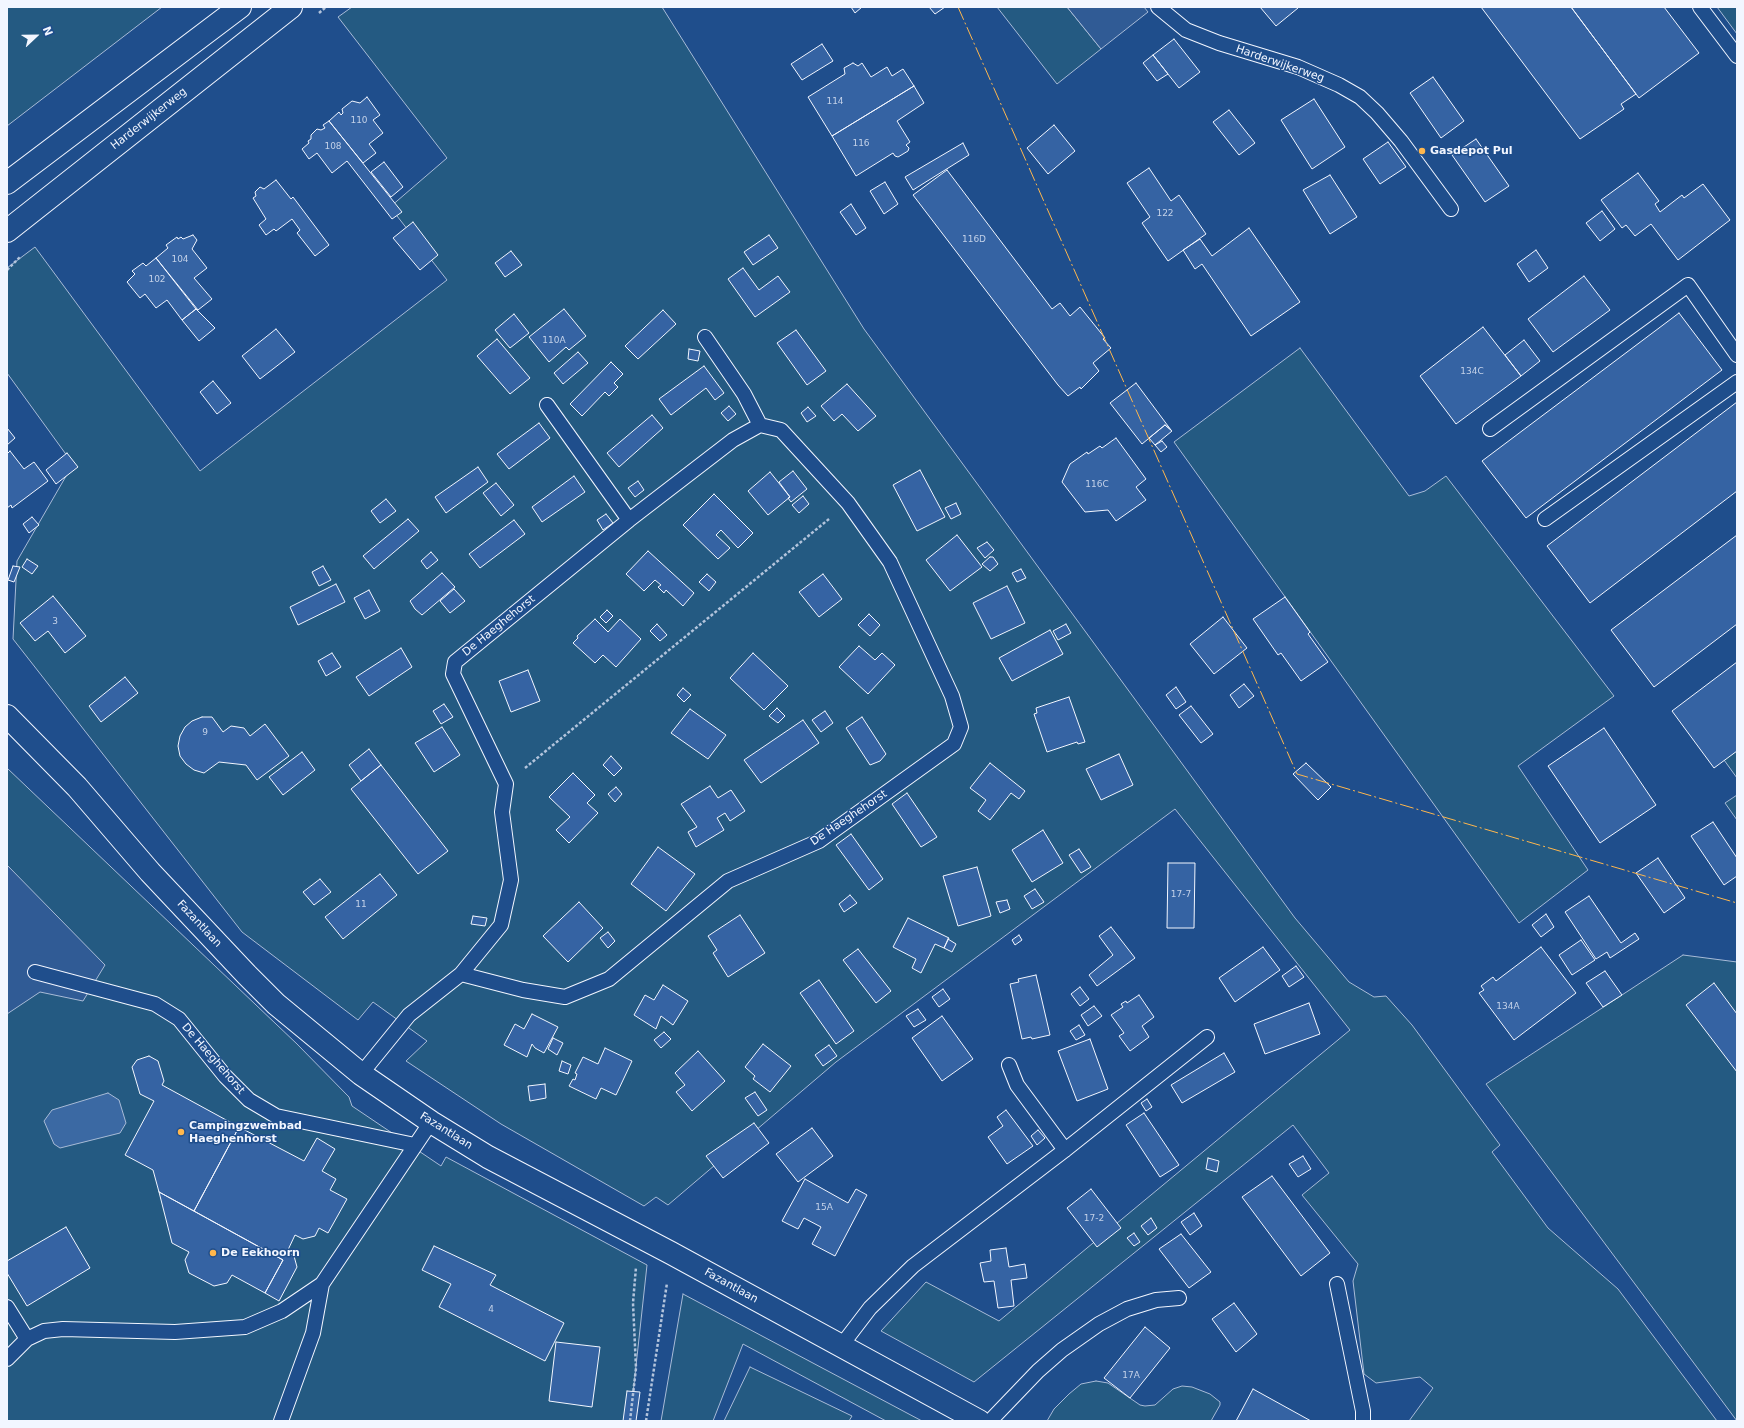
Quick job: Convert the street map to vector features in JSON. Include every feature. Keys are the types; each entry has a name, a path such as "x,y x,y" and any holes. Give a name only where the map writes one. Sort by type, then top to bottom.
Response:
{"street":[{"path":"7,183 240,7"},
{"name":"Harderwijkerweg","path":"7,231 291,7"},
{"name":"Fazantlaan","path":"7,716 77,787 150,872 247,975 276,1004 361,1074 431,1122 488,1157 671,1253 979,1421"}],"lane":[{"name":"Harderwijkerweg","path":"1158,7 1186,30 1219,43 1298,67 1339,85 1360,98 1378,114 1401,141 1451,209"},
{"path":"1700,7 1737,56"},
{"path":"1490,429 1688,285 1737,355"},
{"path":"705,337 744,394 760,425"},
{"path":"1545,519 1737,382"},
{"path":"547,405 629,520"},
{"name":"De Haeghehorst","path":"461,974 524,990 565,996 609,979 728,881 819,841 954,744 960,726 952,696 890,562 848,503 781,430 760,425 734,440 629,520 455,662 454,674 506,784"},
{"path":"361,1074 409,1015 461,974 501,925 507,904 511,880 502,812 506,784"},
{"name":"De Haeghehorst","path":"35,972 155,1004 179,1019 225,1076 249,1100 276,1116 415,1146"},
{"path":"841,1346 870,1308 913,1266 1065,1150 1206,1037"},
{"path":"1010,1066 1018,1085 1065,1150"},
{"path":"7,1359 27,1339 44,1331 63,1329 175,1332 245,1327 282,1310 322,1284 431,1122"},
{"path":"281,1421 313,1333 322,1284"},
{"path":"1337,1284 1364,1411 1363,1421"},
{"path":"990,1421 1038,1371 1062,1350 1099,1324 1127,1309 1149,1302 1179,1298"},
{"path":"7,1307 27,1339"}],"path":[{"path":"506,784 848,503"},
{"path":"630,1421 636,1368 633,1303 639,1236"},
{"path":"646,1421 671,1253"}],"shaded area":[{"path":"7,7 162,7 7,126"},
{"path":"352,7 662,7 864,329 1295,918 1349,982 1374,997 1386,996 1412,1025 1500,1145 1492,1152 1548,1228 1618,1289 1717,1421 1409,1421 1433,1388 1420,1377 1376,1383 1364,1374 1353,1281 1358,1264 1302,1195 1329,1173 1293,1125 974,1382 881,1331 926,1282 999,1321 1350,1030 1175,809 836,1062 668,1205 656,1197 644,1206 501,1124 406,1061 427,1041 373,1002 358,1020 242,932 13,639 17,561 73,464 7,373 7,268 35,247 200,471 447,280 390,207 447,158 338,17"},
{"path":"997,7 1067,7 1101,49 1057,84"},
{"path":"1067,7 1144,7 1148,12 1101,49"},
{"path":"1717,7 1737,7 1737,34"},
{"path":"1300,348 1409,496 1425,491 1446,476 1614,696 1518,766 1588,870 1519,923 1174,442"},
{"path":"1737,740 1737,778 1719,753"},
{"path":"7,768 297,1044 349,1097 352,1106 441,1166 446,1157 647,1265 630,1421 7,1421"},
{"path":"1737,795 1737,820 1725,803"},
{"path":"7,865 105,965 83,1001 40,992 7,1014"},
{"path":"1683,955 1737,962 1737,1421 1486,1084"},
{"path":"108,1093 119,1100 126,1123 120,1133 60,1148 54,1144 44,1121 52,1110"},
{"path":"683,1294 922,1421 886,1421 743,1344 713,1421 661,1421"},
{"path":"750,1367 852,1416 849,1421 724,1421"},
{"path":"1096,1381 1108,1383 1140,1405 1145,1406 1155,1405 1173,1389 1182,1386 1192,1387 1210,1394 1220,1402 1220,1405 1211,1421 1047,1421 1054,1409 1081,1384"}],"building":[{"path":"851,7 862,7 855,13"},
{"path":"929,7 945,7 935,14"},
{"path":"1260,7 1297,7 1298,8 1276,26"},
{"path":"1481,7 1571,7 1636,94 1621,104 1624,109 1580,139"},
{"path":"1571,7 1664,7 1699,53 1639,98"},
{"path":"1174,39 1200,72 1179,88 1153,55"},
{"path":"822,44 833,61 802,80 791,64"},
{"path":"1153,55 1168,74 1157,81 1143,63"},
{"path":"853,63 858,66 862,63 871,77 887,67 892,76 903,69 914,86 832,136 808,97 845,74 844,68"},
{"path":"1433,77 1464,121 1441,138 1410,93"},
{"path":"914,86 924,103 897,121 910,142 906,145 909,148 908,151 898,157 893,153 856,176 832,136"},
{"path":"367,97 380,115 373,120 383,133 369,144 376,153 363,163 329,121 339,112 341,115 343,113 342,109 352,101 360,103"},
{"path":"1314,99 1345,147 1312,169 1281,120"},
{"path":"1229,110 1255,143 1239,155 1213,122"},
{"path":"329,121 402,212 392,219 347,161 332,173 317,153 309,159 302,149 309,143 308,141 311,139 311,135 317,129 321,130 325,128 323,125"},
{"path":"1054,125 1075,151 1048,174 1027,148"},
{"path":"1476,139 1509,186 1485,202 1452,155"},
{"path":"1388,142 1406,167 1380,184 1363,159"},
{"path":"963,143 969,155 913,190 905,177"},
{"path":"384,162 403,187 391,197 371,172"},
{"path":"1149,168 1171,201 1179,195 1206,234 1168,261 1142,223 1150,217 1127,183"},
{"path":"947,170 1052,309 1060,303 1070,316 1080,307 1105,338 1103,339 1111,348 1093,363 1099,371 1081,389 1080,387 1068,396 1058,385 913,195"},
{"path":"1638,173 1659,201 1655,204 1660,212 1682,195 1684,198 1703,184 1730,220 1678,260 1651,224 1635,236 1626,225 1622,228 1601,200"},
{"path":"1330,175 1357,217 1330,234 1303,190"},
{"path":"276,180 291,199 293,197 329,245 315,256 297,233 300,230 292,219 276,231 274,229 266,235 259,225 266,219 253,198 256,196 255,192 260,187 264,189"},
{"path":"885,182 898,204 884,214 870,191"},
{"path":"851,204 866,228 856,235 840,212"},
{"path":"1602,211 1615,229 1600,241 1586,223"},
{"path":"413,222 438,255 420,270 393,238"},
{"path":"1249,228 1300,302 1251,336 1202,264 1195,269 1183,250 1200,239 1212,256"},
{"path":"193,235 197,240 192,249 207,268 194,278 212,299 198,310 156,258 168,248 166,245 177,237 178,239 181,237 183,239"},
{"path":"769,235 778,248 753,265 744,252"},
{"path":"1536,250 1548,268 1529,282 1517,264"},
{"path":"511,251 522,265 505,277 495,263"},
{"path":"156,258 196,309 182,320 167,300 156,308 145,294 140,298 127,282 135,274 132,271 143,263 146,266"},
{"path":"743,268 759,290 778,276 790,292 755,317 728,279"},
{"path":"1584,276 1610,310 1553,352 1528,319"},
{"path":"196,309 215,328 199,341 182,320"},
{"path":"564,309 586,336 569,350 566,347 549,362 529,337"},
{"path":"663,310 676,324 638,359 625,346"},
{"path":"1679,313 1722,370 1526,518 1482,461"},
{"path":"514,314 529,333 510,348 495,330"},
{"path":"1483,327 1521,376 1456,424 1420,376"},
{"path":"276,329 295,352 260,379 242,356"},
{"path":"796,330 826,371 807,385 777,343"},
{"path":"497,339 530,378 510,394 477,356"},
{"path":"1524,340 1540,361 1521,376 1505,355"},
{"path":"689,349 700,351 698,361 688,359"},
{"path":"578,352 588,363 563,384 554,373"},
{"path":"611,362 623,374 614,383 618,387 609,396 605,392 582,416 570,404"},
{"path":"704,366 724,393 715,400 706,388 671,415 659,399"},
{"path":"213,381 231,403 217,414 200,392"},
{"path":"1136,383 1171,430 1165,425 1142,444 1110,403"},
{"path":"847,384 876,416 858,431 842,414 834,421 821,406"},
{"path":"1737,402 1737,491 1590,603 1547,546"},
{"path":"729,406 736,414 728,421 721,413"},
{"path":"808,407 816,416 807,422 801,413"},
{"path":"652,415 663,428 619,467 607,453"},
{"path":"539,423 550,438 509,469 497,454"},
{"path":"1165,425 1172,431 1155,445 1149,438"},
{"path":"7,428 15,438 7,445"},
{"path":"1116,438 1146,479 1136,487 1146,500 1116,521 1108,510 1085,512 1062,482 1070,464 1087,452 1088,454 1100,446 1102,448"},
{"path":"1162,441 1167,447 1161,452 1155,445"},
{"path":"10,451 24,469 34,462 48,481 12,508 11,505 7,508 7,454"},
{"path":"67,453 78,467 56,484 46,470"},
{"path":"478,467 488,482 446,513 435,497"},
{"path":"920,470 945,517 917,531 893,485"},
{"path":"793,471 807,489 791,502 788,498 790,497 779,482"},
{"path":"770,472 790,497 768,515 748,491"},
{"path":"574,476 585,492 542,522 532,507"},
{"path":"638,481 644,490 635,497 628,488"},
{"path":"496,483 514,505 501,516 483,493"},
{"path":"714,494 753,533 738,548 721,530 716,535 730,548 718,559 683,525"},
{"path":"803,496 809,504 799,513 792,505"},
{"path":"386,499 396,511 380,523 371,511"},
{"path":"956,503 961,514 951,519 945,508"},
{"path":"606,514 613,523 603,530 597,520"},
{"path":"32,517 39,525 29,533 23,524"},
{"path":"408,519 419,531 374,569 363,556"},
{"path":"514,520 525,534 480,568 469,554"},
{"path":"957,535 982,567 950,591 926,560"},
{"path":"1737,535 1737,624 1654,687 1611,630"},
{"path":"987,542 994,550 985,558 977,548"},
{"path":"648,551 694,593 683,606 666,590 664,593 658,587 661,585 655,580 644,591 626,574"},
{"path":"431,552 438,560 427,569 421,561"},
{"path":"990,557 993,557 998,564 990,571 982,564"},
{"path":"27,559 38,566 32,574 22,567"},
{"path":"13,566 20,567 14,582 8,580"},
{"path":"323,566 331,580 319,586 312,572"},
{"path":"1021,569 1026,578 1017,582 1012,573"},
{"path":"442,573 455,587 422,615 415,609 410,601"},
{"path":"707,574 716,582 709,591 699,582"},
{"path":"823,574 842,599 819,617 799,592"},
{"path":"336,584 345,602 298,625 290,607"},
{"path":"1007,586 1025,623 991,639 973,603"},
{"path":"454,589 465,601 450,613 440,601"},
{"path":"369,590 380,611 365,619 354,598"},
{"path":"53,596 86,636 65,653 48,631 35,641 20,623"},
{"path":"1285,597 1310,632 1308,634 1328,662 1301,681 1281,653 1278,655 1253,619"},
{"path":"607,610 613,616 606,623 600,617"},
{"path":"869,614 880,625 870,636 858,625"},
{"path":"1223,617 1247,648 1214,674 1190,644"},
{"path":"595,619 608,632 620,619 641,639 616,667 603,655 595,663 573,643 578,638 577,636"},
{"path":"657,624 667,635 660,641 650,631"},
{"path":"1066,624 1071,633 1058,640 1053,631"},
{"path":"1050,630 1063,654 1012,681 999,658"},
{"path":"859,646 875,660 882,653 895,665 868,694 839,667"},
{"path":"401,648 412,667 369,696 356,677"},
{"path":"332,653 341,667 326,676 318,661"},
{"path":"753,653 788,686 764,710 730,678"},
{"path":"1737,662 1737,751 1714,768 1672,711"},
{"path":"528,670 540,701 511,712 499,681"},
{"path":"125,677 138,693 101,722 89,706"},
{"path":"1244,684 1254,696 1239,708 1230,695"},
{"path":"1176,687 1186,702 1176,709 1166,695"},
{"path":"683,688 691,695 684,702 677,695"},
{"path":"1069,697 1085,742 1078,744 1077,742 1047,752 1034,714 1037,713 1036,708"},
{"path":"444,704 453,717 441,724 433,711"},
{"path":"1191,706 1213,734 1201,743 1179,715"},
{"path":"777,708 785,716 778,723 769,716"},
{"path":"690,709 726,735 708,759 671,733"},
{"path":"825,711 833,723 821,732 812,720"},
{"path":"202,717 212,717 223,732 231,726 244,728 250,736 265,724 289,756 257,780 246,765 219,762 204,773 194,770 186,764 180,756 178,746 180,736 185,727 192,721"},
{"path":"862,717 886,754 880,761 870,765 846,728"},
{"path":"803,720 819,743 761,783 744,760"},
{"path":"442,727 460,755 434,772 415,743"},
{"path":"1604,728 1656,805 1600,843 1548,766"},
{"path":"369,749 381,765 361,781 349,765"},
{"path":"302,752 315,770 283,795 269,777"},
{"path":"1119,754 1133,785 1101,800 1086,769"},
{"path":"611,756 622,768 614,776 603,765"},
{"path":"990,763 1025,791 1019,799 1011,793 990,820 978,811 986,800 970,788"},
{"path":"1306,763 1331,787 1318,800 1293,774"},
{"path":"381,765 448,851 418,874 351,789"},
{"path":"573,773 595,795 587,803 598,813 569,843 556,830 570,817 549,797"},
{"path":"710,786 718,798 731,790 745,811 730,821 725,813 717,818 724,830 696,847 688,832 697,827 681,804"},
{"path":"616,787 622,794 615,802 608,794"},
{"path":"907,793 937,837 921,847 892,804"},
{"path":"1713,822 1737,858 1737,876 1724,885 1691,836"},
{"path":"1043,830 1063,863 1032,882 1012,850"},
{"path":"851,834 883,879 869,890 836,845"},
{"path":"658,847 695,874 666,911 631,884"},
{"path":"1079,849 1091,867 1081,873 1069,855"},
{"path":"1658,858 1685,898 1664,913 1636,873"},
{"path":"1168,863 1195,863 1194,928 1167,928"},
{"path":"977,867 991,916 958,926 943,876"},
{"path":"380,874 397,895 343,939 325,917"},
{"path":"320,879 331,892 314,905 303,892"},
{"path":"1035,889 1044,902 1032,909 1024,896"},
{"path":"850,895 857,903 844,912 839,904"},
{"path":"1589,896 1621,943 1635,933 1639,939 1610,958 1607,952 1596,959 1565,912"},
{"path":"1007,900 1010,909 1000,913 996,902"},
{"path":"579,902 603,928 568,962 543,936"},
{"path":"1546,914 1554,927 1541,937 1532,925"},
{"path":"740,915 765,953 728,977 713,953 717,950 708,936"},
{"path":"473,916 487,918 485,926 471,924"},
{"path":"908,918 949,938 944,948 935,944 921,973 912,968 916,959 893,947"},
{"path":"1111,927 1135,958 1097,986 1089,975 1113,955 1099,936"},
{"path":"608,932 615,941 608,948 600,938"},
{"path":"1019,935 1022,940 1015,945 1012,940"},
{"path":"948,939 956,944 952,952 944,948"},
{"path":"1581,940 1595,960 1572,975 1559,955"},
{"path":"1263,947 1280,970 1235,1002 1219,978"},
{"path":"1541,947 1576,993 1514,1040 1479,993 1484,990 1481,986 1493,977 1496,981"},
{"path":"858,949 891,991 876,1003 843,960"},
{"path":"1296,966 1304,977 1289,987 1282,976"},
{"path":"1605,971 1622,995 1603,1007 1586,983"},
{"path":"1036,975 1050,1035 1032,1039 1031,1037 1022,1039 1010,984 1019,982 1018,979"},
{"path":"819,980 854,1031 836,1044 800,993"},
{"path":"1714,983 1737,1014 1737,1072 1686,1005"},
{"path":"663,985 688,1001 673,1025 661,1016 656,1029 634,1015 645,995 654,1000"},
{"path":"1080,987 1089,999 1080,1006 1071,994"},
{"path":"943,989 950,999 939,1007 932,997"},
{"path":"1139,995 1154,1017 1142,1026 1149,1037 1130,1051 1119,1036 1124,1033 1111,1015 1123,1007 1121,1004 1126,1001 1127,1003"},
{"path":"1309,1003 1320,1034 1265,1054 1254,1024"},
{"path":"1094,1006 1102,1016 1088,1026 1081,1015"},
{"path":"918,1009 926,1020 914,1027 906,1016"},
{"path":"532,1014 558,1027 544,1053 535,1048 532,1044 527,1057 504,1045 515,1024 524,1029"},
{"path":"942,1016 973,1059 942,1081 912,1038"},
{"path":"1079,1025 1085,1035 1076,1040 1070,1031"},
{"path":"664,1032 671,1039 661,1048 654,1040"},
{"path":"553,1038 563,1043 557,1055 548,1049"},
{"path":"1090,1039 1108,1089 1077,1101 1058,1051"},
{"path":"763,1044 791,1066 770,1092 753,1079 755,1076 745,1067"},
{"path":"829,1045 837,1056 823,1066 815,1055"},
{"path":"605,1048 632,1061 616,1095 601,1088 596,1099 569,1086 573,1079 575,1080 577,1074 575,1073 583,1057 598,1064"},
{"path":"698,1051 725,1081 692,1111 676,1092 685,1085 675,1073"},
{"path":"1224,1053 1235,1072 1182,1103 1171,1085"},
{"path":"149,1056 158,1061 164,1081 162,1085 239,1127 194,1211 159,1192 153,1170 125,1155 154,1101 140,1094 132,1067 137,1060"},
{"path":"562,1061 571,1065 568,1074 559,1071"},
{"path":"545,1084 546,1098 530,1101 528,1086"},
{"path":"755,1092 767,1110 758,1116 745,1098"},
{"path":"1147,1099 1152,1107 1146,1111 1141,1103"},
{"path":"1006,1110 1033,1146 1007,1164 988,1137 1003,1126 997,1117"},
{"path":"1144,1113 1179,1165 1160,1177 1126,1125"},
{"path":"754,1123 769,1143 723,1178 706,1156"},
{"path":"239,1127 304,1161 317,1138 335,1149 322,1171 336,1179 330,1190 347,1199 328,1233 319,1228 315,1236 303,1239 295,1235 287,1252 294,1256 297,1267 279,1301 265,1293 283,1260 194,1211"},
{"path":"812,1128 833,1156 798,1182 776,1154"},
{"path":"1038,1130 1045,1138 1037,1145 1031,1136"},
{"path":"1303,1156 1311,1169 1298,1177 1289,1164"},
{"path":"1208,1158 1219,1161 1217,1172 1206,1169"},
{"path":"1272,1176 1330,1253 1301,1276 1242,1197"},
{"path":"805,1179 848,1203 856,1189 867,1195 835,1256 812,1244 821,1227 804,1218 798,1229 782,1221"},
{"path":"1091,1189 1121,1228 1097,1247 1067,1208"},
{"path":"159,1192 283,1260 265,1293 232,1275 227,1283 214,1286 189,1273 185,1260 189,1252 172,1243"},
{"path":"1194,1213 1202,1226 1190,1235 1181,1222"},
{"path":"1151,1218 1157,1228 1148,1235 1141,1226"},
{"path":"66,1227 90,1268 27,1306 7,1273 7,1261"},
{"path":"1134,1233 1140,1242 1134,1246 1127,1238"},
{"path":"1181,1234 1211,1272 1189,1288 1159,1249"},
{"path":"434,1246 496,1275 490,1285 564,1323 545,1361 439,1307 451,1284 422,1270"},
{"path":"1006,1248 1009,1267 1025,1264 1027,1278 1011,1280 1014,1306 998,1308 994,1281 984,1282 980,1263 991,1261 990,1250"},
{"path":"1234,1303 1257,1334 1236,1352 1212,1319"},
{"path":"1145,1327 1170,1348 1130,1398 1104,1378"},
{"path":"556,1342 600,1347 592,1407 549,1401"},
{"path":"1253,1389 1311,1421 1236,1421"},
{"path":"627,1391 640,1392 636,1421 623,1421"}],"power":[{"path":"958,7 1297,774 1737,903"}],"place":[{"name":"Gasdepot Pul","path":"1422,151"},
{"name":"Campingzwembad Haeghenhorst","path":"181,1132"},
{"name":"De Eekhoorn","path":"213,1253"}]}
